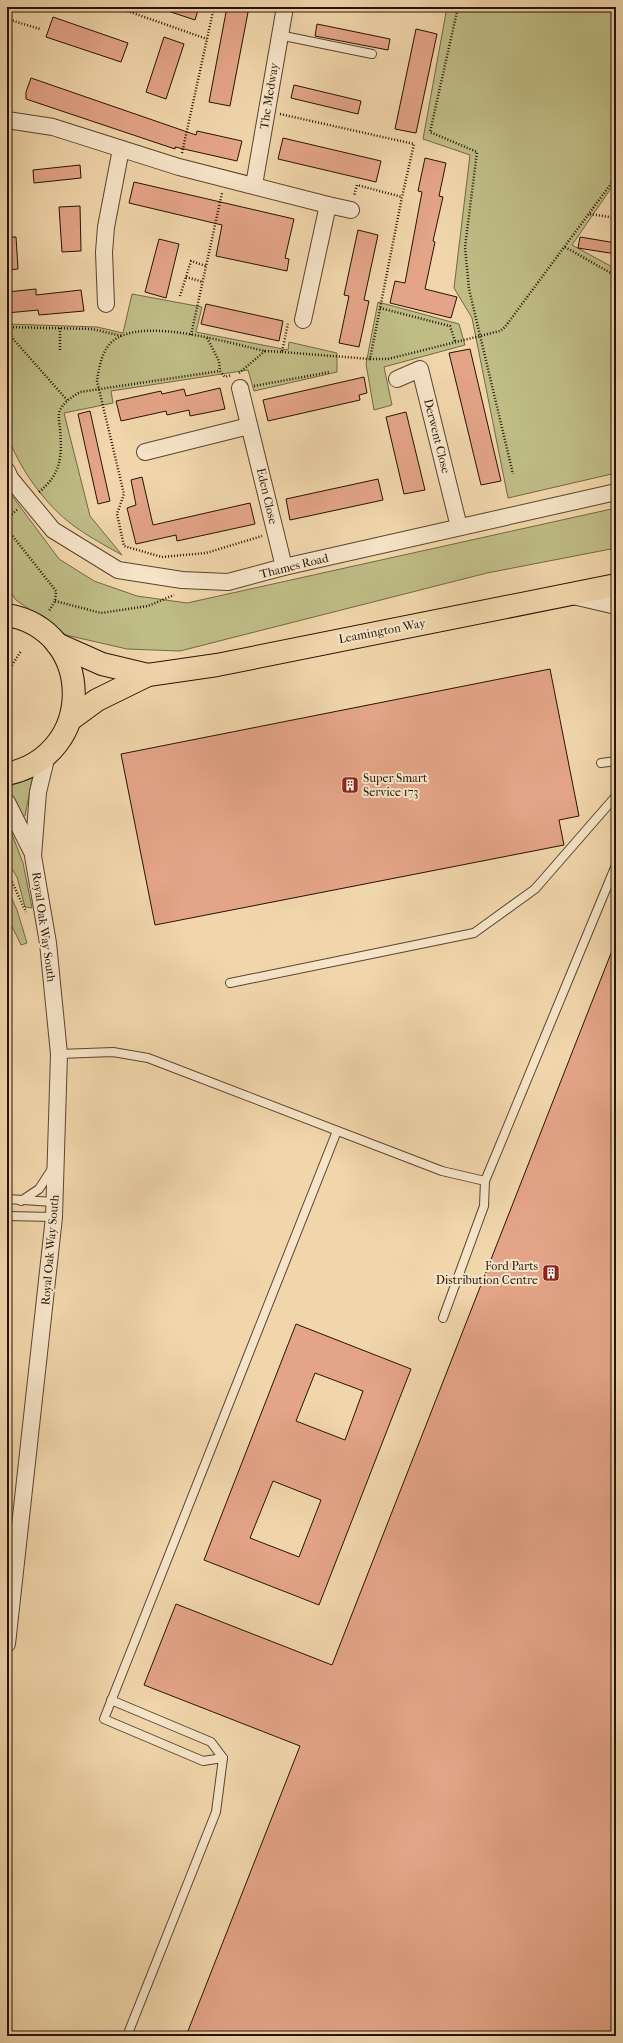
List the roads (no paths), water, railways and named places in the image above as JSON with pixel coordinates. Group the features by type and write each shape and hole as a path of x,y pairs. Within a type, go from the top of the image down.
{"highway":[{"name":"Leamington Way","path":"71,718 97,700 148,676 217,665 616,585"},
{"path":"7,615 37,626 57,644 69,664 75,691 71,718 59,743 42,760 22,771 7,774"},
{"name":"Leamington Way","path":"57,644 102,664 148,676"}],"street":[{"name":"The Medway","path":"254,185 285,7"},
{"path":"7,120 53,127 179,167 351,210"},
{"path":"106,304 104,252 106,228 121,149"},
{"path":"303,320 328,205"},
{"name":"Derwent Close","path":"397,379 420,369 459,527"},
{"name":"Eden Close","path":"240,388 284,567"},
{"path":"145,452 249,426"},
{"name":"Thames Road","path":"7,470 10,478 53,530 118,570 182,580 228,582 284,567 616,492"},
{"path":"566,594 616,606"},
{"name":"Royal Oak Way South","path":"7,1644 54,1209 59,1054 48,943 33,856 38,792 47,754"},
{"name":"Royal Oak Way South","path":"7,802 33,856"}],"lane":[{"path":"279,35 372,54"},
{"path":"600,763 616,761"},
{"path":"230,983 474,933 535,889 616,796"},
{"path":"443,1318 484,1206 485,1181 616,865"},
{"path":"59,1054 113,1052 148,1058 442,1171 485,1181"},
{"path":"222,1758 203,1761 104,1719 337,1131"},
{"path":"21,1201 39,1189 52,1171 56,1160"},
{"path":"7,1199 54,1209"},
{"path":"7,1216 54,1209"},
{"path":"111,1700 211,1742 222,1758 216,1812 127,2036"}],"place":[{"name":"Super Smart Service 173","path":"350,785"},
{"name":"Ford Parts Distribution Centre","path":"551,1273"}]}
